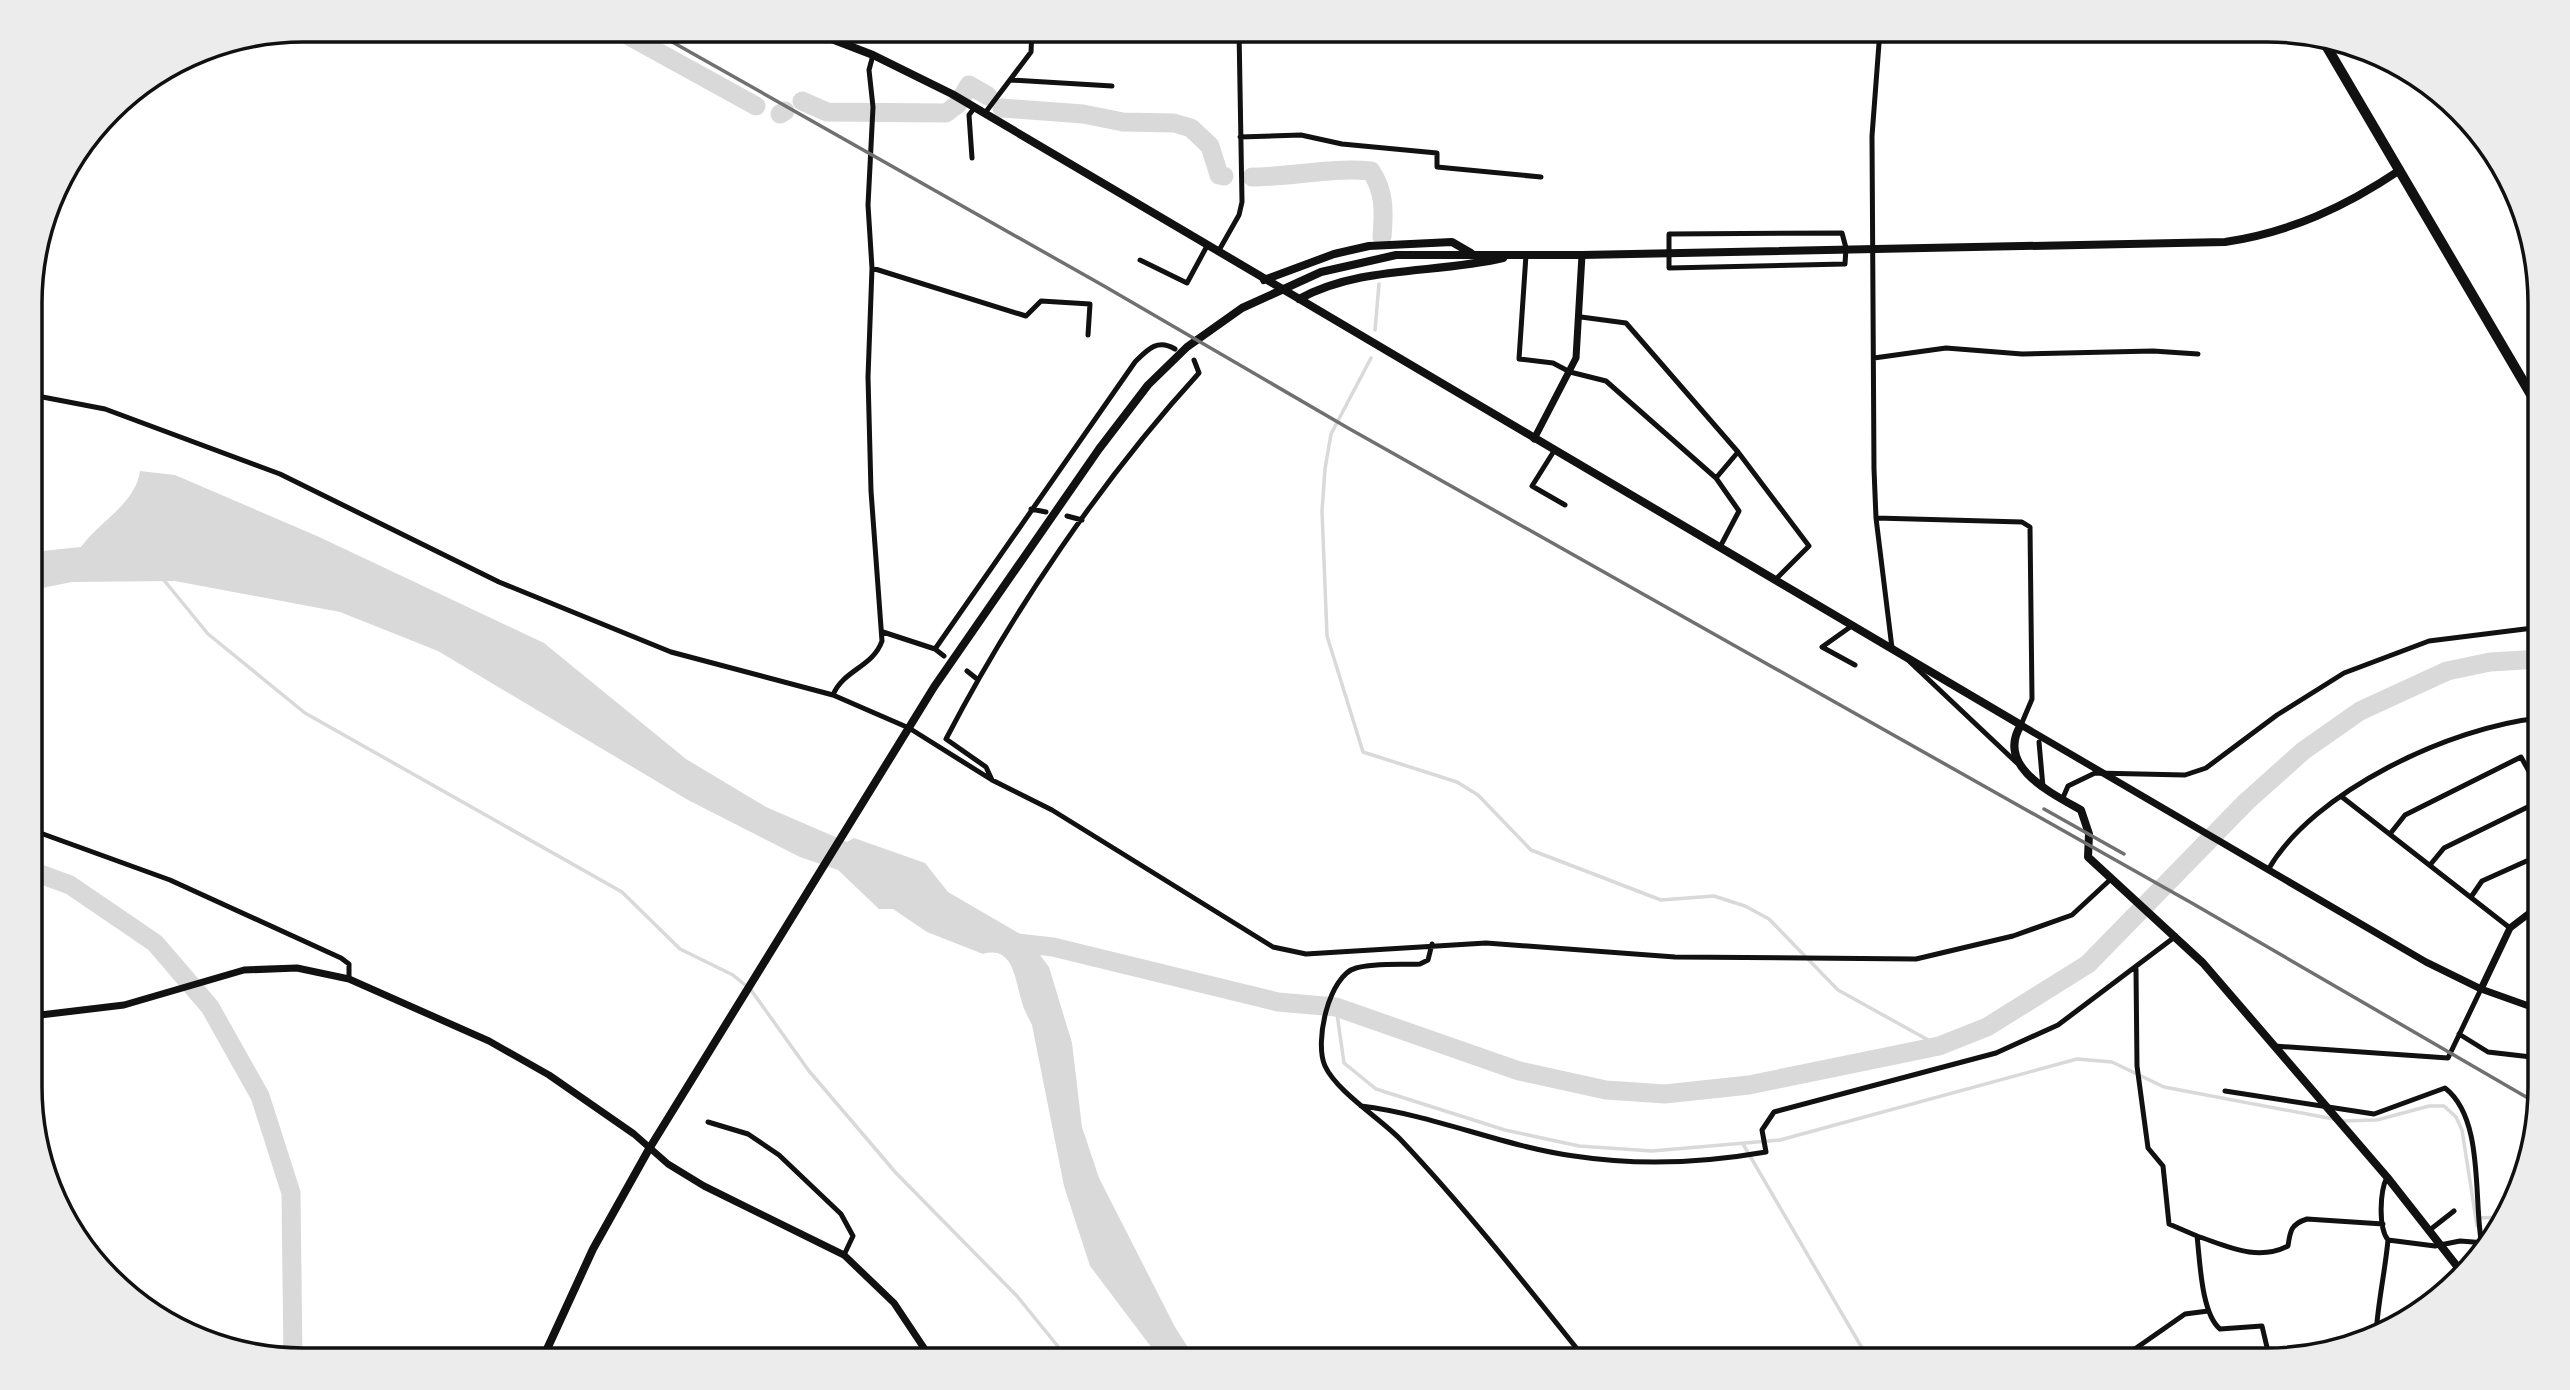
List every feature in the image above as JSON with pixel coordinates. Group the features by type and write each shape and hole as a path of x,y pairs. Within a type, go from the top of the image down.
{"highway":[{"path":"2328,50 2400,170 2463,284 2528,390"}],"main road":[{"path":"839,42 873,55 985,113 2021,725 2013,743 2013,754 2043,788 2081,810 2089,834 2088,857 2174,934 2343,1125 2431,1229 2457,1265"},
{"path":"547,1348 593,1249 649,1149 909,728 1099,449 1148,385 1187,347 1242,308 1297,281 1360,261 1396,255 1582,255 1875,247 2202,244 2252,238 2319,218 2356,200 2400,170"},
{"path":"1264,280 1334,254 1369,246 1452,242 1474,255"},
{"path":"1299,299 1319,289 1355,279 1412,270 1464,267 1521,255"}],"street":[{"path":"849,46 852,42"},
{"path":"985,113 1031,52 1031,42"},
{"path":"1218,252 1239,215 1242,202 1239,42"},
{"path":"1879,42 1872,103 1876,518 1892,648"},
{"path":"833,695 846,674 862,666 879,650 883,632 871,491 868,377 872,268 867,205 873,116 869,70 873,55"},
{"path":"1011,80 1112,86"},
{"path":"972,106 968,114 972,158"},
{"path":"1240,137 1301,135 1342,144 1437,153 1437,167 1541,177"},
{"path":"1842,233 1846,248 1845,264 1669,268 1667,262 1669,234 1842,233"},
{"path":"1140,260 1187,283 1207,246"},
{"path":"1521,255 1519,359 1553,363 1570,372 1606,381 1716,478 1740,511 1720,547"},
{"path":"1534,439 1576,358 1581,317 1582,255"},
{"path":"872,268 1026,316 1041,301 1090,304 1088,335"},
{"path":"1581,317 1626,323 1738,452 1809,546 1775,580"},
{"path":"935,649 1135,362 1152,346 1166,344 1174,349"},
{"path":"1874,358 1946,348 2022,354 2153,351 2198,354"},
{"path":"992,780 986,767 946,738 977,679 1082,520 1199,373 1194,360"},
{"path":"42,397 105,409 280,474 499,582 671,652 833,695 909,728 992,780 1052,810 1273,947 1306,954 1400,950 1432,944 1486,943 1675,957 1916,959 2013,936 2072,915 2114,880"},
{"path":"1554,451 1532,486 1565,505"},
{"path":"1716,478 1738,452"},
{"path":"1031,509 1046,512"},
{"path":"1067,516 1082,520"},
{"path":"1876,518 2022,522 2030,527 2032,699 2021,725 2426,962 2481,989 2528,1006"},
{"path":"1853,625 1822,647 1855,665"},
{"path":"2062,800 2068,786 2095,774 2185,775 2206,768 2277,715 2344,673 2429,641 2528,629"},
{"path":"883,632 935,649 944,656"},
{"path":"1902,655 2021,766"},
{"path":"967,671 977,679"},
{"path":"2268,870 2277,854 2342,797 2413,755 2463,734 2528,719"},
{"path":"2039,742 2043,788"},
{"path":"2390,834 2405,815 2521,757 2528,770"},
{"path":"2342,797 2510,928"},
{"path":"2430,865 2444,848 2528,807"},
{"path":"42,834 170,880 341,958 349,964 349,979"},
{"path":"2471,897 2482,881 2528,860"},
{"path":"2274,1046 2448,1058 2510,928 2528,914"},
{"path":"1361,1106 1401,1111 1573,1156 1646,1163 1721,1160 1766,1152 1762,1130 1774,1112 1996,1053 2058,1025 2136,968 2174,934"},
{"path":"1432,944 1428,960 1420,964 1357,967 1340,978 1322,1026 1321,1049 1325,1068 1361,1106 1399,1138 1481,1230 1576,1348"},
{"path":"42,1015 89,1011 159,995 216,978 269,968 297,968 349,979 489,1041 549,1075 704,1186 844,1255 894,1303 924,1348"},
{"path":"2136,968 2137,1066 2148,1147 2163,1166 2169,1224 2246,1253 2260,1254 2288,1246 2290,1230 2296,1223 2307,1219 2383,1224"},
{"path":"2459,1034 2488,1052 2528,1057"},
{"path":"2225,1091 2374,1114 2445,1088 2452,1094 2468,1125 2482,1235"},
{"path":"708,1122 748,1134 779,1155 821,1194 841,1214 853,1236 844,1255"},
{"path":"2376,1324 2388,1240 2383,1224 2384,1184 2387,1177"},
{"path":"2431,1229 2454,1211"},
{"path":"2197,1236 2208,1311 2220,1329 2262,1326 2267,1348"},
{"path":"2388,1240 2424,1246 2475,1244"},
{"path":"2136,1348 2185,1314 2208,1311"}],"shaded area":[{"path":"140,471 175,475 317,536 544,643 686,759 766,807 847,842 854,838 925,863 948,892 1027,938 1049,967 1072,1043 1082,1127 1099,1178 1188,1348 1152,1348 1090,1266 1064,1186 1032,1025 1023,1006 1011,966 1001,954 983,954 927,932 893,909 879,909 838,870 800,857 688,800 438,651 340,612 175,581 72,582 42,588 42,551 81,547 124,503 137,482"}],"waterway":[{"path":"640,42 756,106"},
{"path":"802,101 827,112 946,113 958,104 969,85 988,96"},
{"path":"1002,108 1083,114 1123,122 1174,123 1191,128 1210,146 1219,175 1224,176"},
{"path":"780,114 785,111"},
{"path":"1252,177 1341,170 1371,171 1379,187 1382,202 1382,237"},
{"path":"1375,330 1379,284"},
{"path":"1371,358 1331,434 1322,511 1327,636 1363,752 1457,782 1478,795 1531,850 1661,900 1714,896 1745,906 1769,919 1838,990 1939,1046"},
{"path":"163,579 208,634 305,713 622,892 680,949 733,975 751,990 809,1071 896,1173 1017,1296 1059,1348"},
{"path":"1008,942 1053,947 1278,1002 1336,1007 1519,1071 1606,1090 1665,1094 1749,1085 1939,1046 1987,1027 2088,964 2246,802 2303,751 2360,711 2447,671 2490,662 2528,660"},
{"path":"42,875 70,885 155,943 210,1007 260,1096 291,1193 293,1347"},
{"path":"1336,1007 1344,1063 1376,1089 1505,1130 1579,1146 1652,1151 1780,1140 2077,1059 2112,1062 2164,1087 2344,1121 2377,1120 2429,1106 2444,1106 2456,1117 2462,1130 2477,1226"},
{"path":"1743,1144 1862,1348"},
{"path":"2478,1218 2493,1217"}],"railway":[{"path":"672,42 1104,286 1348,428 2190,902 2527,1098"},
{"path":"2044,809 2124,854"}]}
